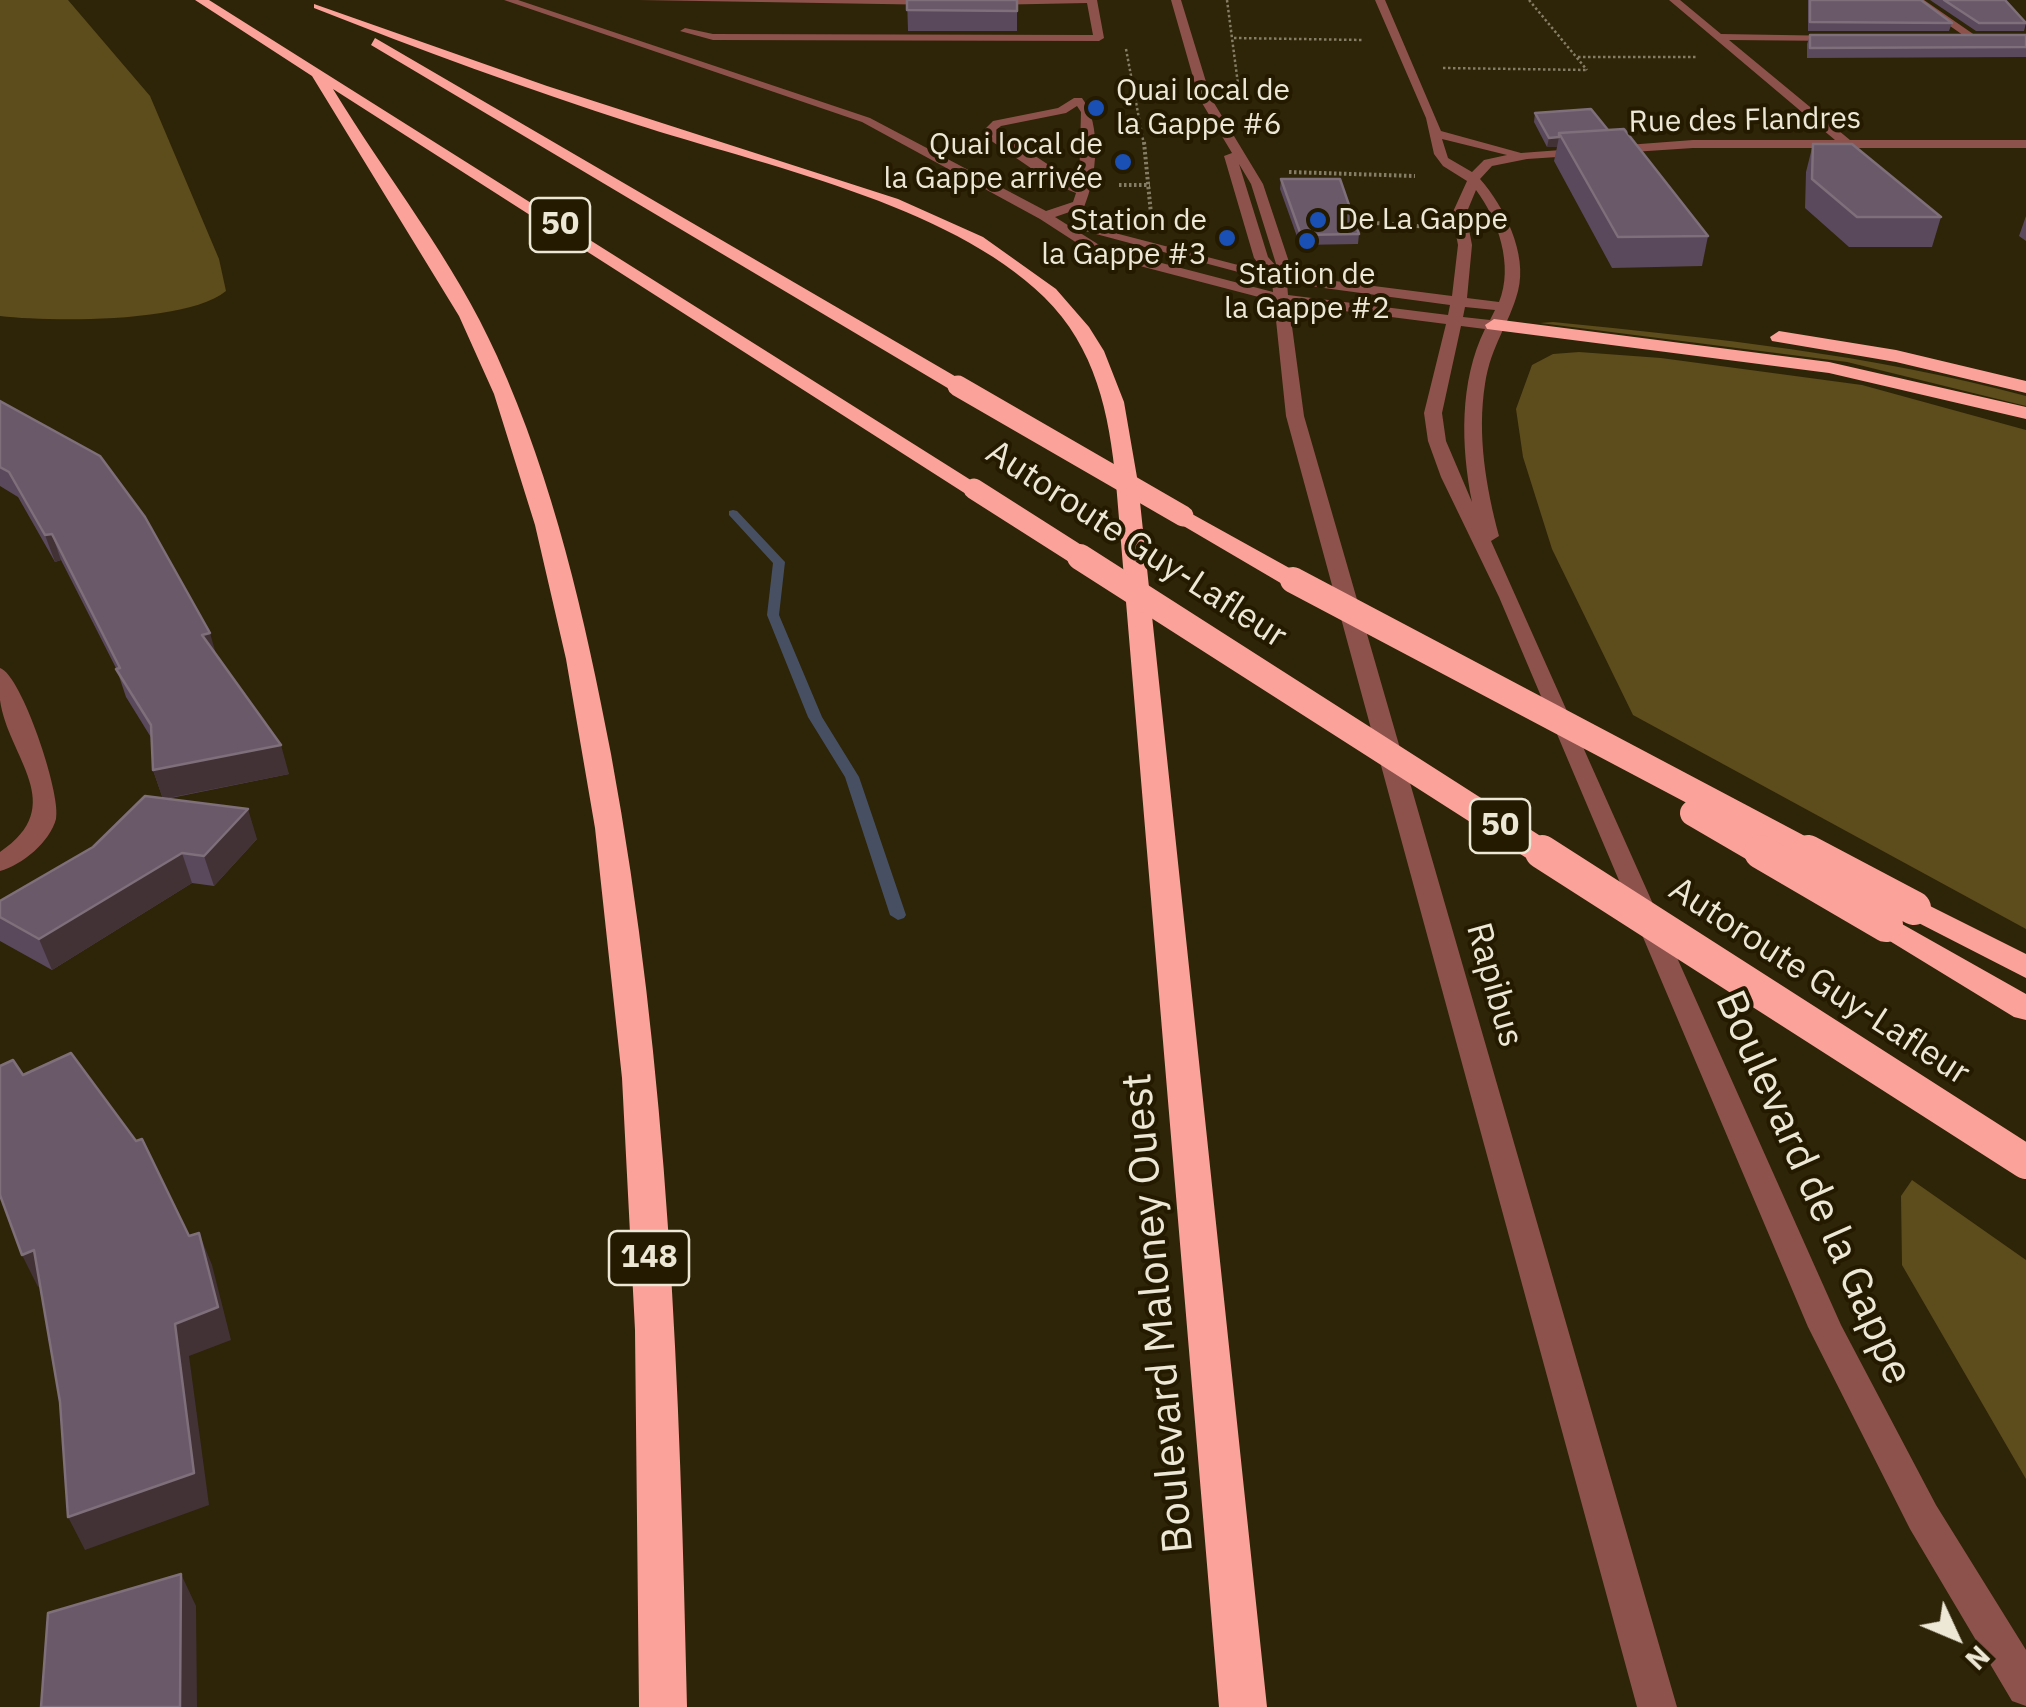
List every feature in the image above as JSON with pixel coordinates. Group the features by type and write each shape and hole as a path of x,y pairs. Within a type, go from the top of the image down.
{"highway":[{"name":"Autoroute Guy-Lafleur","path":"201,0 2026,1162"},
{"name":"Autoroute Guy-Lafleur","path":"313,3 424,73 2026,1009"},
{"name":"Boulevard Maloney Ouest","path":"313,3 524,84 896,204 990,250 1030,278 1064,308 1104,368 1118,418 1149,746 1170,910 1242,1707"},
{"name":"148","path":"318,76 358,144 408,212 443,270 501,388 554,556 574,636 607,812 627,952 641,1108 662,1550 663,1707"},
{"path":"1499,316 1651,322"},
{"path":"1499,316 1824,364 2026,413"},
{"path":"1756,334 1896,356 2026,387"},
{"path":"1293,580 2026,966"}],"street":[{"path":"509,0 866,120 1046,216 1129,243 1280,289 1452,321 1499,316"},
{"path":"644,0 963,2"},
{"name":"Rapibus","path":"1176,0 1205,98 1257,184 1284,268 1280,289 1292,398 1315,491 1657,1707"},
{"name":"Boulevard de la Gappe","path":"1380,0 1438,134 1435,141 1447,166 1474,179 1498,214 1506,240 1512,287 1486,342 1478,382 1475,454 1484,516 1510,597"},
{"path":"1674,0 1846,144"},
{"path":"1918,0 1974,38"},
{"path":"685,31 713,37 1099,38 1092,1 983,2"},
{"path":"1719,37 1844,38"},
{"path":"1956,38 1992,38"},
{"path":"1046,216 1076,207 1087,180 1087,112 1078,100 1066,110 1003,121 990,130 1058,181 1082,191"},
{"path":"1438,134 1470,146 1527,156"},
{"name":"Rue des Flandres","path":"1474,179 1488,164 1527,156 1724,143 2026,144"},
{"name":"Boulevard de la Gappe","path":"1474,179 1459,214 1466,265 1434,403 1436,440 1462,504 1510,597 1825,1326 1924,1517 2026,1687"},
{"path":"1280,289 1457,302 1499,316"},
{"path":"0,675 46,798 43,821 29,841 0,863"}],"path":[{"path":"1227,0 1239,99"},
{"path":"1410,68 1587,70 1529,0"},
{"path":"1234,38 1399,40"},
{"path":"1125,42 1150,183 1152,225"},
{"path":"1578,58 1744,58"},
{"path":"1282,168 1292,174 1418,176"},
{"path":"1114,183 1150,183"},
{"path":"1333,220 1431,227"}],"shaded area":[{"path":"0,0 68,0 150,96 219,259 226,291 207,302 151,315 84,319 0,316"},
{"path":"1540,323 1850,358 2026,396 2026,406 1847,362"},
{"path":"1553,354 1661,358 1862,385 2026,430 2026,929 1633,715 1552,549 1523,457 1516,409 1532,365"},
{"path":"1912,1180 2026,1260 2026,1479 1902,1265 1901,1196"}],"building":[{"path":"907,0 1017,0 1017,11 907,10"},
{"path":"1810,0 1921,0 1952,23 1810,22"},
{"path":"1944,0 2005,0 2026,23 1979,23"},
{"path":"1810,35 2026,35 2026,47 1810,48"},
{"path":"1591,109 1608,130 1559,133 1559,137 1549,138 1535,113"},
{"path":"1624,129 1708,236 1618,237 1559,133"},
{"path":"1813,144 1852,144 1941,217 1857,217 1812,179"},
{"path":"1281,179 1340,179 1359,234 1301,235"},
{"path":"0,401 100,456 145,517 210,633 202,635 281,745 153,770 151,725 116,669 120,668 52,534 45,535 9,472 0,467"},
{"path":"145,796 248,809 204,856 182,853 39,939 0,917 0,901 93,847"},
{"path":"71,1053 136,1141 142,1139 189,1236 199,1233 218,1307 175,1324 194,1473 68,1517 60,1402 34,1250 22,1255 0,1195 0,1066 13,1060 23,1075"},
{"path":"181,1574 180,1707 41,1707 48,1613"}],"waterway":[{"path":"733,513 779,562 773,615 815,717 852,777 898,915"}],"place":[{"name":"Quai local de la Gappe #6","path":"1096,108"},
{"name":"Quai local de la Gappe arrivée","path":"1123,162"},
{"name":"De La Gappe","path":"1318,220"},
{"name":"Station de la Gappe #3","path":"1227,238"},
{"name":"Station de la Gappe #2","path":"1307,241"}]}
